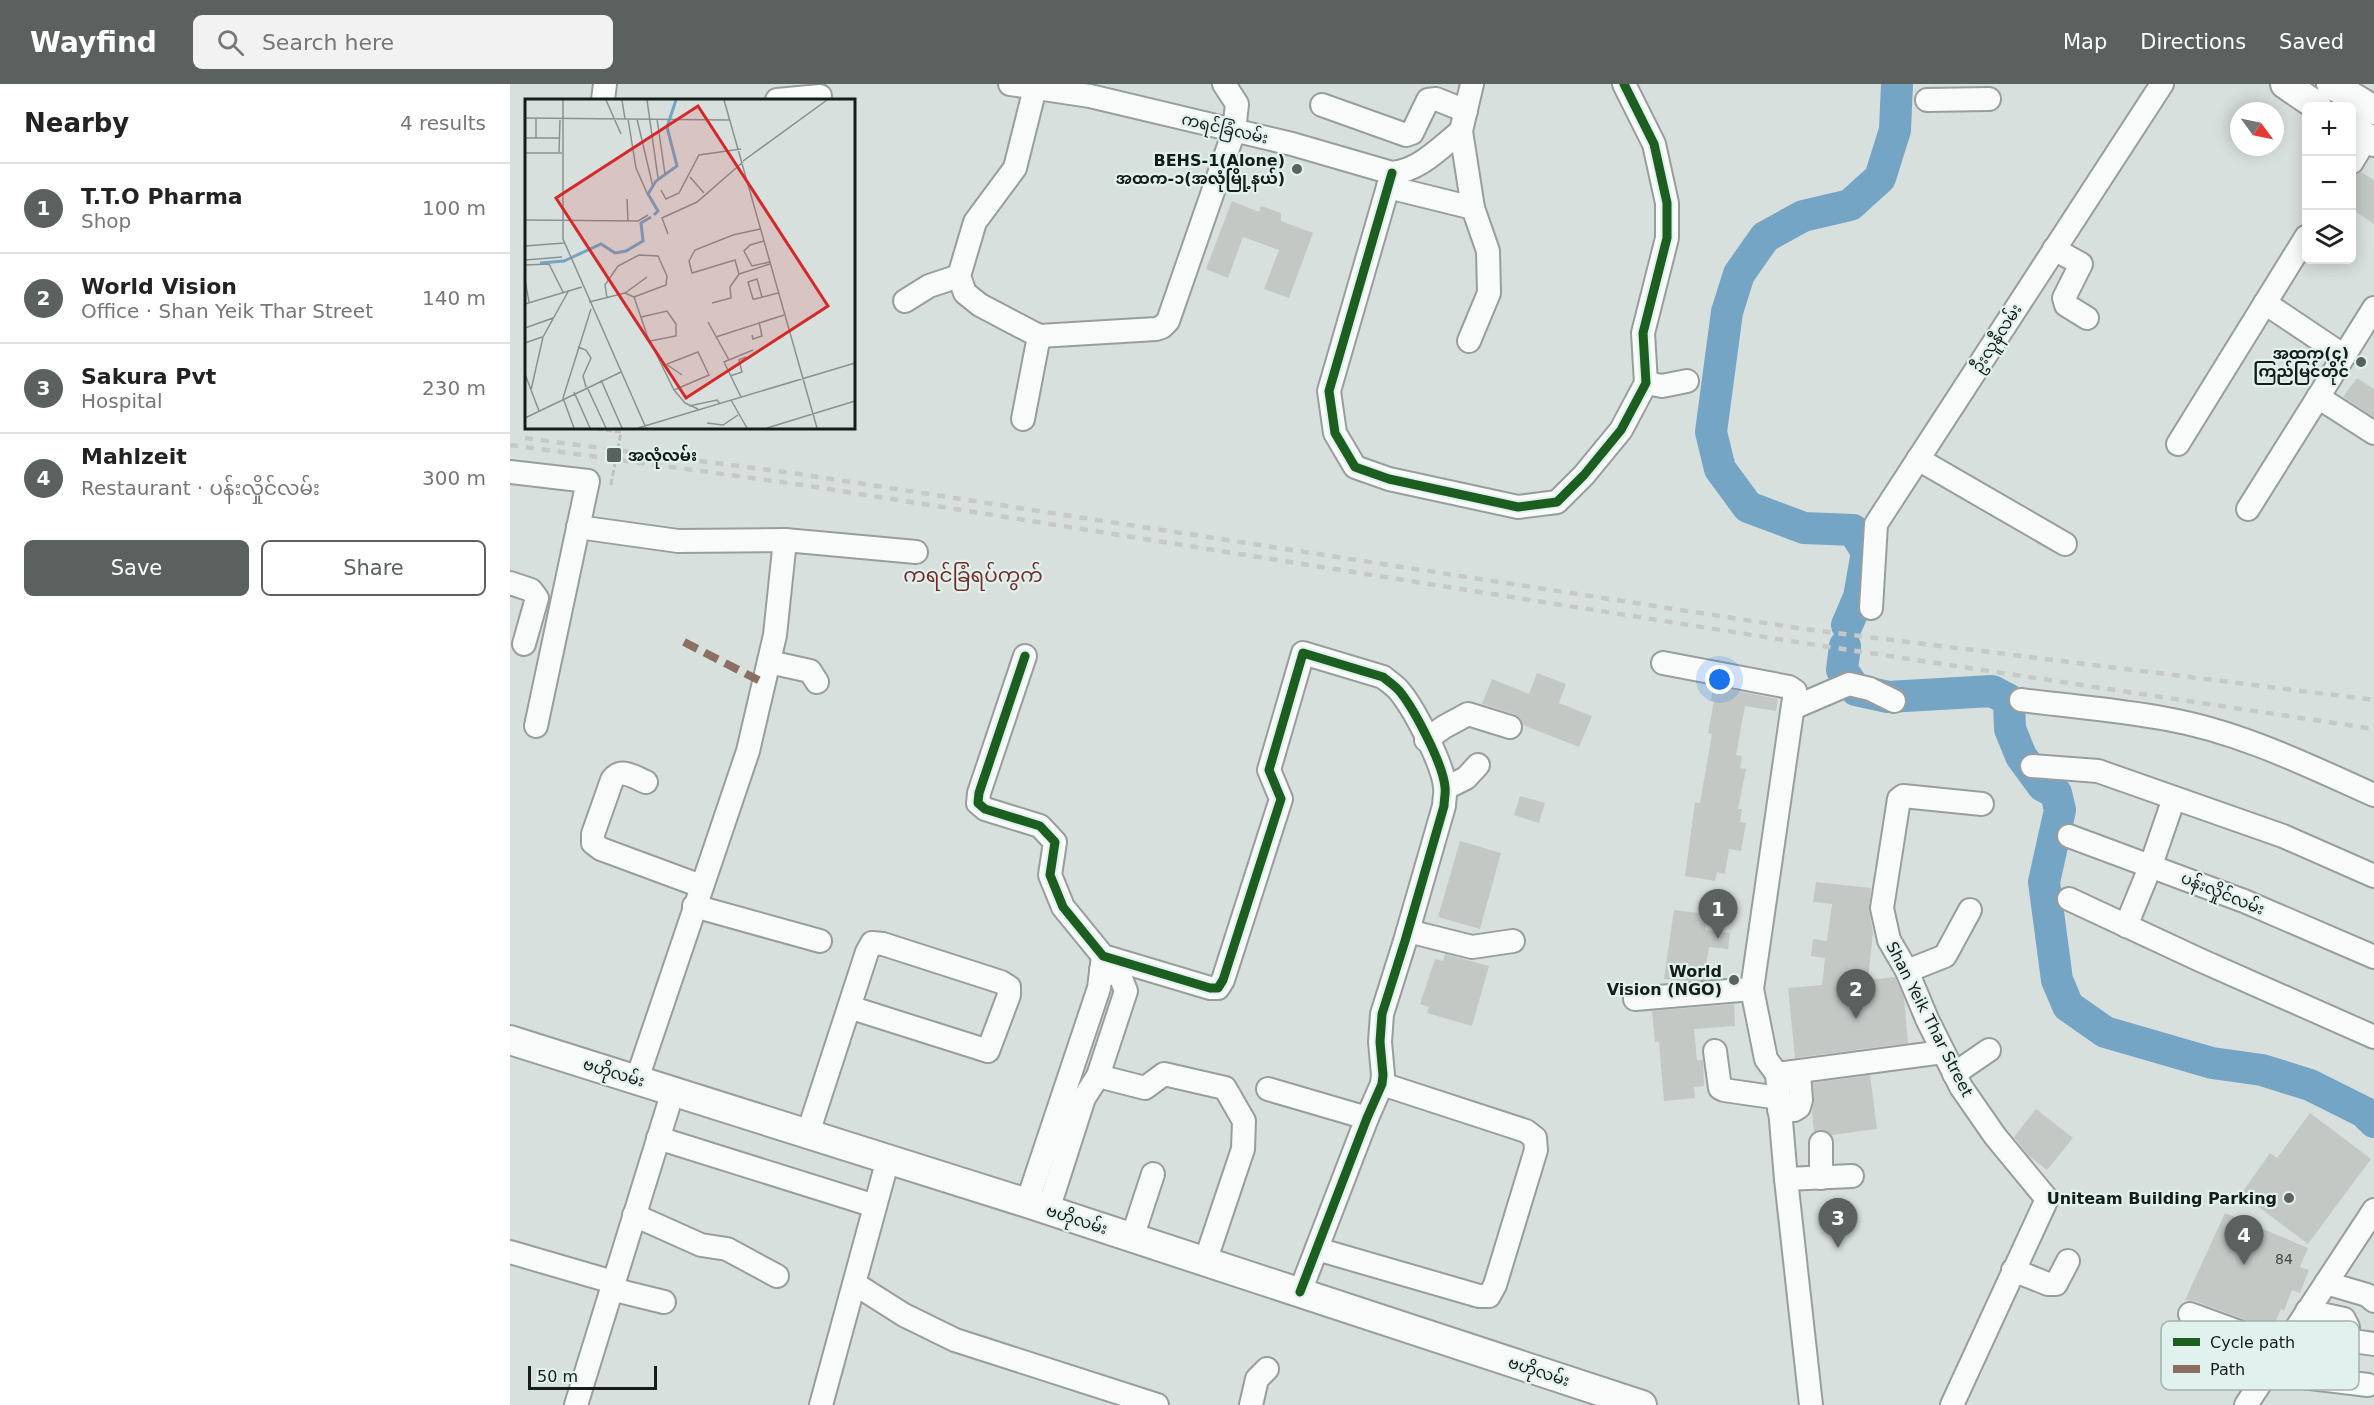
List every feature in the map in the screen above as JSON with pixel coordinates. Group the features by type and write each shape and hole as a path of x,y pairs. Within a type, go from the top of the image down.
{"main road":[{"path":"2284,84 2320,94 2367,129"},
{"name":"ဗဟိုလမ်း","path":"510,1040 637,1078 1038,1207 1642,1405"}],"street":[{"path":"603,99 606,84"},
{"name":"ကရင်ခြံလမ်း","path":"1010,84 1090,96 1303,146 1390,180 1473,208"},
{"path":"1035,88 1015,168 975,222 959,276 965,293 980,305 1040,336 1156,329 1168,321 1234,131 1237,104 1224,84"},
{"path":"1469,341 1489,293 1488,251 1473,208 1464,121 1472,84"},
{"path":"1464,121 1419,164 1390,180 1329,391 1335,433 1355,466 1389,479 1518,507 1557,502 1584,475 1621,430 1646,382 1643,333 1667,238 1667,203 1654,144 1624,84"},
{"name":"ဦးလူနီလမ်း","path":"1871,608 1876,524 2162,84"},
{"path":"783,99 820,93"},
{"path":"1927,100 1988,98"},
{"path":"1322,105 1406,135 1412,133 1428,100 1436,99 1464,121"},
{"path":"2355,156 2367,129"},
{"path":"2178,444 2302,245"},
{"path":"2054,249 2081,264 2064,298 2066,305 2087,318"},
{"path":"905,301 929,286 959,276"},
{"path":"2265,303 2344,356"},
{"path":"2248,510 2344,356 2372,316"},
{"path":"1023,419 1040,336"},
{"path":"1646,382 1662,386 1687,381"},
{"path":"2318,397 2374,433"},
{"path":"1918,459 2065,544"},
{"path":"510,472 588,481 536,726"},
{"path":"578,527 678,541 785,540 916,552"},
{"path":"637,1078 748,751 775,634 785,540"},
{"path":"510,583 531,590 537,598 524,644"},
{"path":"1102,963 1218,988 1223,980 1281,799 1269,770 1303,653 1383,677 1401,693 1442,772 1446,788 1444,806 1382,1014 1380,1042 1382,1084 1300,1292"},
{"path":"1025,656 979,794 978,804 985,809 1040,826 1055,842 1050,875 1063,907 1102,963 1120,976 1125,991 1098,1076 1084,1098 1038,1207"},
{"path":"769,662 810,671 817,682"},
{"path":"1663,663 1789,687 1795,691 1752,989 1766,1059 1788,1073 1801,1100 1799,1107 1794,1110 1720,1088 1715,1051"},
{"path":"1793,708 1849,684 1870,689 1894,701"},
{"path":"2021,700 2168,719 2228,734 2285,754 2374,795"},
{"path":"1426,740 1468,714 1510,727"},
{"path":"1446,788 1466,778 1478,765"},
{"path":"2032,766 2098,771 2283,836 2374,876"},
{"path":"646,782 622,772 616,774 593,834 593,843 698,896 820,941"},
{"name":"Shan Yeik Thar Street","path":"1953,1405 2047,1199 1995,1137 1954,1074 1907,971 1889,940 1882,908 1897,805 1903,796 1982,804"},
{"path":"2126,926 2151,866 2174,798"},
{"name":"ပန်းလှိုင်လမ်း","path":"2069,836 2244,901 2374,957"},
{"path":"2069,899 2374,1037"},
{"path":"1907,971 1945,956 1970,910"},
{"path":"1408,931 1472,947 1513,941"},
{"path":"808,1133 849,1007 867,952 872,943 1001,982 1009,987 1009,995 988,1051 849,1007"},
{"path":"1038,1207 1099,988 1102,963"},
{"path":"1635,999 1752,989"},
{"path":"1954,1074 1989,1050"},
{"path":"1788,1073 1943,1052"},
{"path":"1098,1076 1146,1088 1164,1074 1225,1088 1244,1121 1243,1149 1205,1262"},
{"path":"1317,1249 1479,1296 1490,1296 1495,1285 1536,1150 1535,1138 1526,1131 1382,1084"},
{"path":"1268,1089 1367,1118"},
{"path":"576,1405 673,1091"},
{"path":"1779,1104 1785,1179 1811,1405"},
{"path":"658,1137 875,1206"},
{"path":"1821,1143 1821,1178"},
{"path":"821,1405 888,1159"},
{"path":"1132,1238 1153,1174"},
{"path":"1785,1179 1852,1176"},
{"path":"2301,1321 2374,1210"},
{"path":"634,1215 701,1245 727,1250 777,1276"},
{"path":"510,1252 664,1302"},
{"path":"2013,1270 2048,1284 2056,1284 2068,1261"},
{"path":"2326,1283 2367,1295 2374,1301"},
{"path":"855,1284 904,1315 955,1340 1157,1405"},
{"path":"2307,1311 2345,1321"},
{"path":"2190,1314 2209,1321"},
{"path":"2359,1342 2374,1344"},
{"path":"1251,1405 1257,1378 1267,1369"},
{"path":"2359,1384 2368,1385"},
{"path":"2246,1405 2256,1390"}],"path":[{"path":"596,429 621,432 611,484"}],"building":[{"path":"2361,172 2374,180 2374,224 2356,212 2356,175"},
{"path":"1232,201 1259,212 1261,206 1281,213 1281,221 1313,233 1289,298 1264,289 1279,250 1243,237 1228,278 1206,269"},
{"path":"2357,378 2374,389 2374,417 2343,397"},
{"path":"1537,673 1566,684 1559,703 1592,716 1579,747 1523,725 1520,718 1514,714 1482,704 1492,679 1529,694"},
{"path":"1713,686 1778,699 1776,711 1745,706 1736,755 1742,756 1740,768 1746,769 1738,809 1742,809 1740,822 1746,823 1741,851 1729,849 1725,874 1717,872 1715,881 1685,876 1695,802 1700,803 1712,734 1708,733 1714,701 1711,701"},
{"path":"1520,796 1545,803 1539,823 1514,815"},
{"path":"1460,841 1501,853 1480,929 1438,917"},
{"path":"1816,882 1871,888 1869,910 1873,932 1868,980 1895,977 1904,998 1908,1043 1795,1058 1788,988 1822,985 1825,958 1811,956 1813,939 1827,941 1832,904 1813,902"},
{"path":"1674,910 1707,914 1705,930 1730,933 1728,949 1709,947 1704,980 1664,979"},
{"path":"1445,954 1489,966 1472,1026 1427,1013 1429,1007 1420,1004 1435,959 1443,961"},
{"path":"1734,1004 1735,1026 1694,1029 1697,1060 1703,1060 1704,1086 1694,1087 1695,1098 1664,1101 1659,1042 1655,1042 1652,1011"},
{"path":"1870,1075 1877,1129 1831,1135 1822,1130 1814,1132 1813,1083"},
{"path":"2036,1109 2073,1138 2047,1170 2028,1155 2014,1137"},
{"path":"2310,1113 2371,1159 2308,1244 2241,1194 2270,1153 2277,1158"},
{"path":"2225,1213 2308,1248 2300,1267 2309,1270 2300,1293 2292,1290 2284,1311 2281,1309 2276,1321 2248,1321 2195,1301 2185,1300"}],"waterway":[{"path":"1847,625 1859,597 1867,552 1853,530 1804,528 1748,507 1720,469 1711,432 1727,312 1739,274 1765,237 1803,216 1850,205 1880,178 1895,130 1897,84"},
{"path":"1845,646 1842,670 1856,690 1888,697 1992,691 2009,700 2010,729 2021,756 2043,786 2056,793 2060,810 2044,882 2057,980 2068,1006 2105,1032 2212,1063 2262,1070 2310,1085 2364,1112 2374,1122"}],"railway":[{"path":"525,438 799,474 1804,629 2374,700"},
{"path":"510,445 803,485 1803,643 2374,729"}],"marked path":[{"path":"684,642 764,683"}],"cycle path":[{"path":"1392,173 1329,391 1335,433 1355,467 1389,479 1518,507 1557,502 1584,475 1621,430 1646,383 1643,333 1667,238 1667,203 1654,144 1624,84"},
{"path":"1025,656 979,793 978,803 985,809 1040,826 1055,842 1050,875 1063,907 1103,956 1210,988 1218,988 1223,980 1281,799 1269,770 1303,653 1383,677 1397,688 1407,701 1434,752 1445,787 1444,806 1382,1014 1380,1042 1382,1084 1300,1292"}],"place":[{"name":"BEHS-1(Alone) အထက-၁(အလုံမြို့နယ်)","path":"1297,169"},
{"name":"အထက(၄) ကြည်မြင်တိုင်","path":"2361,362"},
{"name":"အလုံလမ်း","path":"614,455"},
{"name":"T.T.O Pharma","path":"1718,939"},
{"name":"World Vision (NGO)","path":"1734,980"},
{"name":"World Vision","path":"1856,1019"},
{"name":"Uniteam Building Parking","path":"2289,1198"},
{"name":"Sakura Pvt","path":"1838,1248"},
{"name":"Mahlzeit","path":"2244,1265"}],"district":[{"name":"ကရင်ခြံရပ်ကွက်","path":"973,575"}]}
